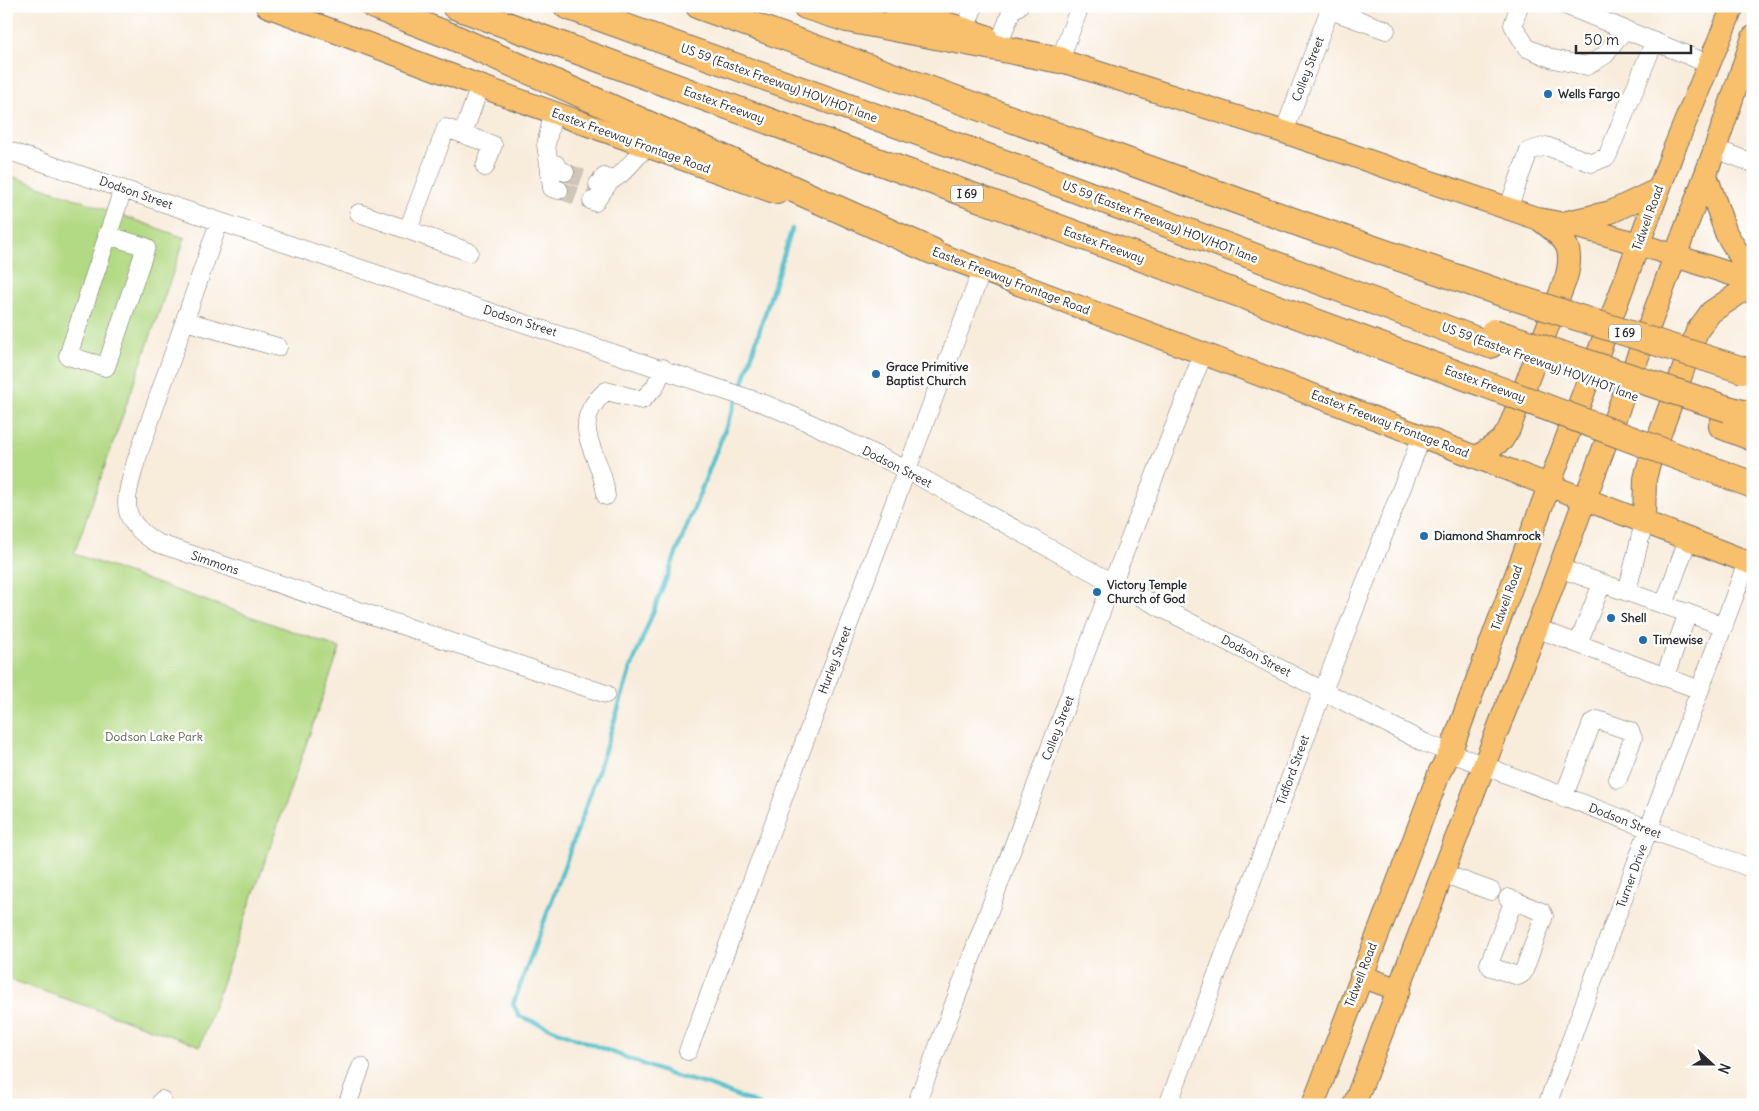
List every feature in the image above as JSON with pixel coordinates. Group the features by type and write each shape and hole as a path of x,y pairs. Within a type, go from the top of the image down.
{"highway":[{"path":"374,6 454,37 932,251"},
{"name":"Eastex Freeway","path":"455,6 1479,382 1753,485"},
{"name":"US 59 (Eastex Freeway) HOV/HOT lane","path":"566,6 1008,165 1190,233 1725,418"},
{"name":"I 69","path":"699,6 1298,222 1507,295 1748,372"},
{"path":"806,6 847,19 1060,60"},
{"path":"1725,418 1753,417"},
{"path":"1725,418 1753,437"}],"main road":[{"name":"Eastex Freeway Frontage Road","path":"267,6 553,113 792,198 1422,436 1750,563"},
{"path":"894,6 1284,132 1539,219 1562,223 1638,245 1753,281"},
{"name":"Tidwell Road","path":"1313,1105 1440,771 1450,753 1659,189 1733,6"},
{"path":"1354,1105 1559,568 1706,175 1753,37"},
{"path":"1706,175 1726,233 1753,281"},
{"path":"1562,223 1611,212 1659,189"},
{"path":"1477,458 1502,440 1509,429 1566,278 1570,253 1565,242 1539,219"},
{"path":"1644,522 1647,473 1697,331 1711,312 1753,281"},
{"path":"1361,976 1399,990"}],"street":[{"path":"965,29 974,6"},
{"path":"1060,60 1080,6"},
{"path":"1519,6 1512,25 1528,48 1553,59 1587,66 1605,55 1624,30"},
{"path":"1566,6 1709,64"},
{"path":"1000,41 1011,7"},
{"path":"1330,8 1386,30"},
{"name":"Colley Street","path":"1284,132 1330,8"},
{"path":"1508,209 1530,151 1546,146 1592,163 1607,157 1654,42"},
{"path":"463,134 480,86"},
{"path":"553,113 546,145 561,166 552,188 560,190"},
{"path":"408,230 446,128 493,145 485,167"},
{"path":"592,201 594,202 602,180 615,180 646,147"},
{"path":"1715,149 1752,162"},
{"name":"Dodson Street","path":"6,150 752,399 812,424 906,470 1113,582 1426,743 1563,798 1753,870"},
{"path":"107,235 146,247 106,367 68,356 107,235 123,189"},
{"path":"359,213 469,252"},
{"name":"Simmons","path":"219,222 136,461 126,497 129,515 137,532 157,544 606,694"},
{"name":"Hurley Street","path":"688,1051 982,270"},
{"path":"185,321 278,347"},
{"name":"Colley Street","path":"916,1105 1113,582 1204,354"},
{"path":"606,496 605,478 586,436 587,418 595,400 606,391 642,400 655,387 663,368"},
{"name":"Tidford Street","path":"1168,1105 1422,436"},
{"path":"1627,592 1644,522"},
{"path":"1664,605 1688,539"},
{"name":"Turner Drive","path":"1547,1105 1700,690 1750,563"},
{"path":"1559,568 1724,626"},
{"path":"1578,644 1602,583"},
{"path":"1665,676 1688,614"},
{"path":"1536,628 1700,690"},
{"path":"1563,798 1592,723 1598,720 1630,731 1633,738 1618,779"},
{"path":"1442,873 1491,891"},
{"path":"348,1105 361,1067"}],"green space":[{"name":"Dodson Lake Park","path":"6,174 185,238 74,554 340,648 200,1046 6,978"}],"waterway":[{"path":"740,392 792,229"},
{"path":"737,399 629,673 589,798 513,1004 519,1016 671,1075 706,1084 760,1105"}],"tunnel":[{"path":"565,172 598,184"},
{"path":"559,190 592,201"}],"place":[{"name":"Wells Fargo","path":"1548,94"},
{"name":"Grace Primitive Baptist Church","path":"876,374"},
{"name":"Diamond Shamrock","path":"1424,536"},
{"name":"Victory Temple Church of God","path":"1097,592"},
{"name":"Shell","path":"1611,618"},
{"name":"Timewise","path":"1643,640"}]}
